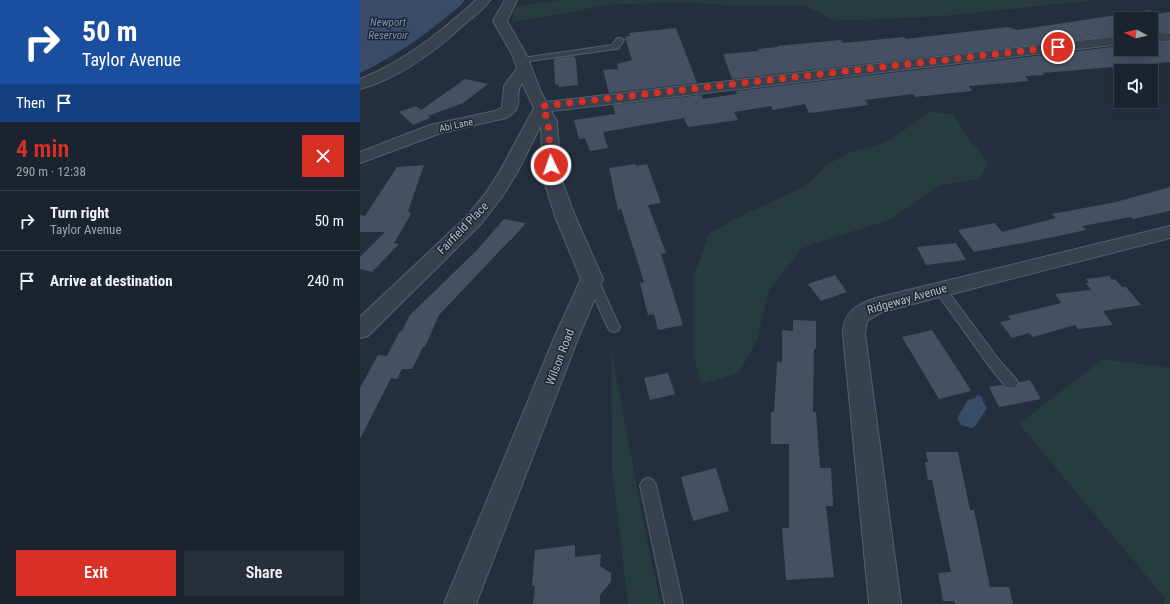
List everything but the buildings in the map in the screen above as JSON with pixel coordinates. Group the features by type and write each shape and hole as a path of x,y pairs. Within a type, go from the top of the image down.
{"street":[{"path":"360,84 380,77 419,56 438,42 484,0"},
{"path":"518,0 511,0 500,21 524,64 533,92 542,106 548,121 552,178 565,216 592,279"},
{"path":"1158,38 1170,37"},
{"path":"542,106 1114,41"},
{"name":"Abi Lane","path":"360,158 436,129 500,115 508,110 511,105 512,86 524,64"},
{"name":"Fairfield Place","path":"360,330 478,214 493,197 509,171 542,106"},
{"name":"Ridgeway Avenue","path":"885,604 853,328 855,321 865,310 940,289 1170,232"},
{"name":"Wilson Road","path":"460,604 567,336 592,279"}],"lane":[{"path":"524,64 615,47 620,40"},
{"path":"592,279 614,328"},
{"path":"940,289 994,363 1011,383"},
{"path":"648,485 674,604"}],"green space":[{"path":"561,0 1096,0 943,16 835,21 806,6 726,5 686,2 603,5 579,11 512,22 514,10 519,6"},
{"path":"930,112 953,114 969,139 989,163 979,179 941,185 891,219 802,248 769,290 757,340 739,373 701,384 693,353 694,276 709,233 747,213 806,186 826,165 851,152 887,142"},
{"path":"611,348 646,536 661,604 628,604 612,469"},
{"path":"1103,359 1170,368 1170,604 1164,604 1165,598 1019,424"}],"water":[{"name":"Newport Reservoir","path":"360,0 465,0 461,5 425,34 387,59 360,73"},
{"path":"977,395 983,397 982,400 987,408 976,425 972,428 961,425 957,418 968,400 975,398"}],"route":[{"path":"551,165 548,121 542,106 1058,47"}]}
